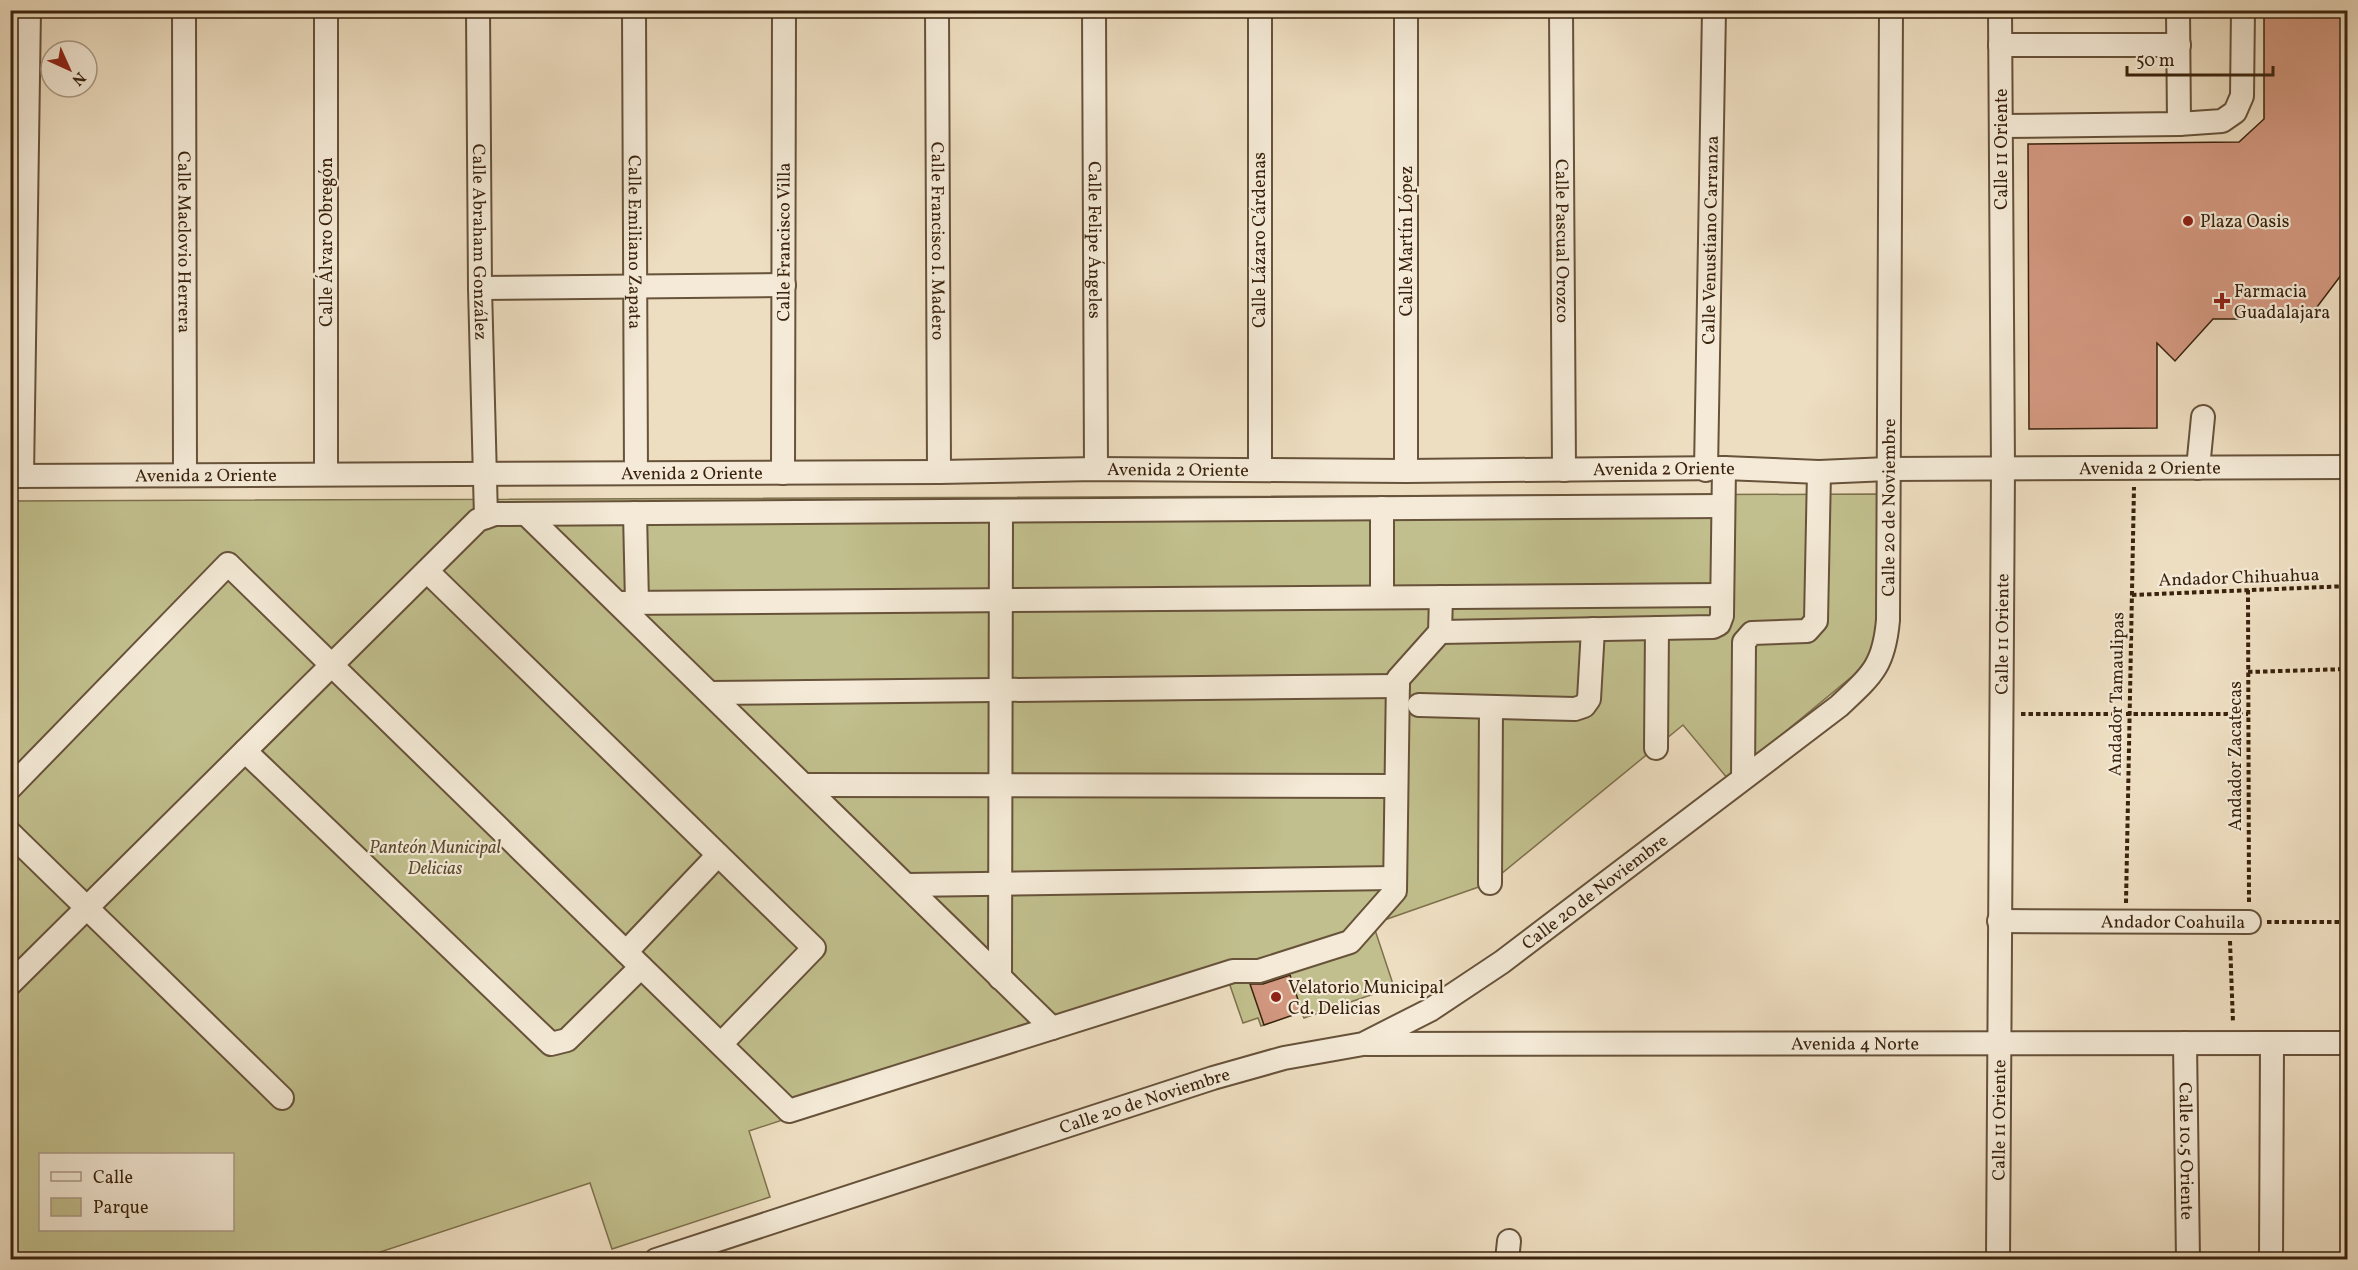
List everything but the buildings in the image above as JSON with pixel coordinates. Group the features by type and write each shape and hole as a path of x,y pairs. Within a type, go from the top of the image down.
{"street":[{"path":"16,476 29,10"},
{"name":"Calle Maclovio Herrera","path":"184,10 185,475"},
{"name":"Calle Álvaro Obregón","path":"326,10 326,474"},
{"name":"Calle Abraham González","path":"478,10 480,288 486,517"},
{"name":"Calle Emiliano Zapata","path":"634,10 636,473"},
{"name":"Calle Francisco Villa","path":"783,473 784,10"},
{"name":"Calle Francisco I. Madero","path":"938,10 939,472"},
{"name":"Calle Felipe Ángeles","path":"1094,10 1096,469"},
{"name":"Calle Lázaro Cárdenas","path":"1260,10 1260,470"},
{"name":"Calle Martín López","path":"1406,10 1406,471"},
{"name":"Calle Pascual Orozco","path":"1561,10 1563,470"},
{"name":"Calle Venustiano Carranza","path":"1657,628 1713,627 1719,624 1722,616 1724,506 1715,469 1714,10"},
{"name":"Calle 20 de Noviembre","path":"656,1260 1213,1078 1284,1058 1363,1044 1430,1010 1484,974 1839,706 1877,667 1883,654 1888,620 1891,10"},
{"name":"Calle 11 Oriente","path":"1998,1260 2003,468 2000,10"},
{"path":"2178,10 2179,124"},
{"path":"2001,126 2179,124 2222,121 2230,116 2240,104 2242,96 2243,10"},
{"path":"2000,45 2179,45"},
{"path":"480,288 784,285"},
{"path":"2198,468 2203,417"},
{"name":"Avenida 2 Oriente","path":"16,476 939,472 1096,469 1406,471 1715,469 1819,472 1888,469 2348,467"},
{"path":"1743,778 1744,642 1752,633 1807,630 1816,621 1819,472"},
{"path":"10,984 478,520 495,514 1724,506"},
{"path":"1382,508 1382,597"},
{"path":"1000,978 1001,511"},
{"path":"628,603 635,513"},
{"path":"526,514 628,603 710,693 1052,1028"},
{"path":"10,788 228,564 789,1111 1233,971 1259,971 1350,942 1395,891 1398,679 1440,632 1441,597"},
{"path":"427,571 814,948 721,1044"},
{"path":"628,603 1722,595"},
{"path":"1440,632 1657,628 1656,748"},
{"path":"1419,705 1575,709 1584,706 1589,699 1593,629"},
{"path":"710,693 1398,686"},
{"path":"1490,883 1491,707"},
{"path":"245,751 551,1044 567,1040 718,855"},
{"path":"804,785 1396,786"},
{"path":"10,833 282,1098"},
{"path":"906,885 1395,878"},
{"name":"Andador Coahuila","path":"1999,921 2240,922"},
{"name":"Calle 10.5 Oriente","path":"2185,1043 2188,1260"},
{"path":"2271,1260 2272,1043"},
{"name":"Avenida 4 Norte","path":"1363,1044 2348,1043"}],"path":[{"name":"Andador Tamaulipas","path":"2126,921 2134,468"},
{"name":"Andador Chihuahua","path":"2132,595 2348,586"},
{"name":"Andador Zacatecas","path":"2233,1043 2248,714 2248,591"},
{"path":"2248,672 2348,669"},
{"path":"2001,714 2248,714"},
{"name":"Andador Coahuila","path":"2240,922 2348,922"}],"green space":[{"name":"Panteón Municipal Delicias","path":"1879,494 1878,655 1728,779 1683,725 1490,883 1373,924 1394,987 1304,1018 1301,1012 1261,1026 1258,1018 1243,1023 1226,974 749,1131 770,1197 612,1249 590,1183 359,1259 11,1259 10,501"}],"place":[{"name":"Plaza Oasis","path":"2188,221"},
{"name":"Farmacia Guadalajara","path":"2222,301"},
{"name":"Velatorio Municipal Cd. Delicias","path":"1276,997"}]}
